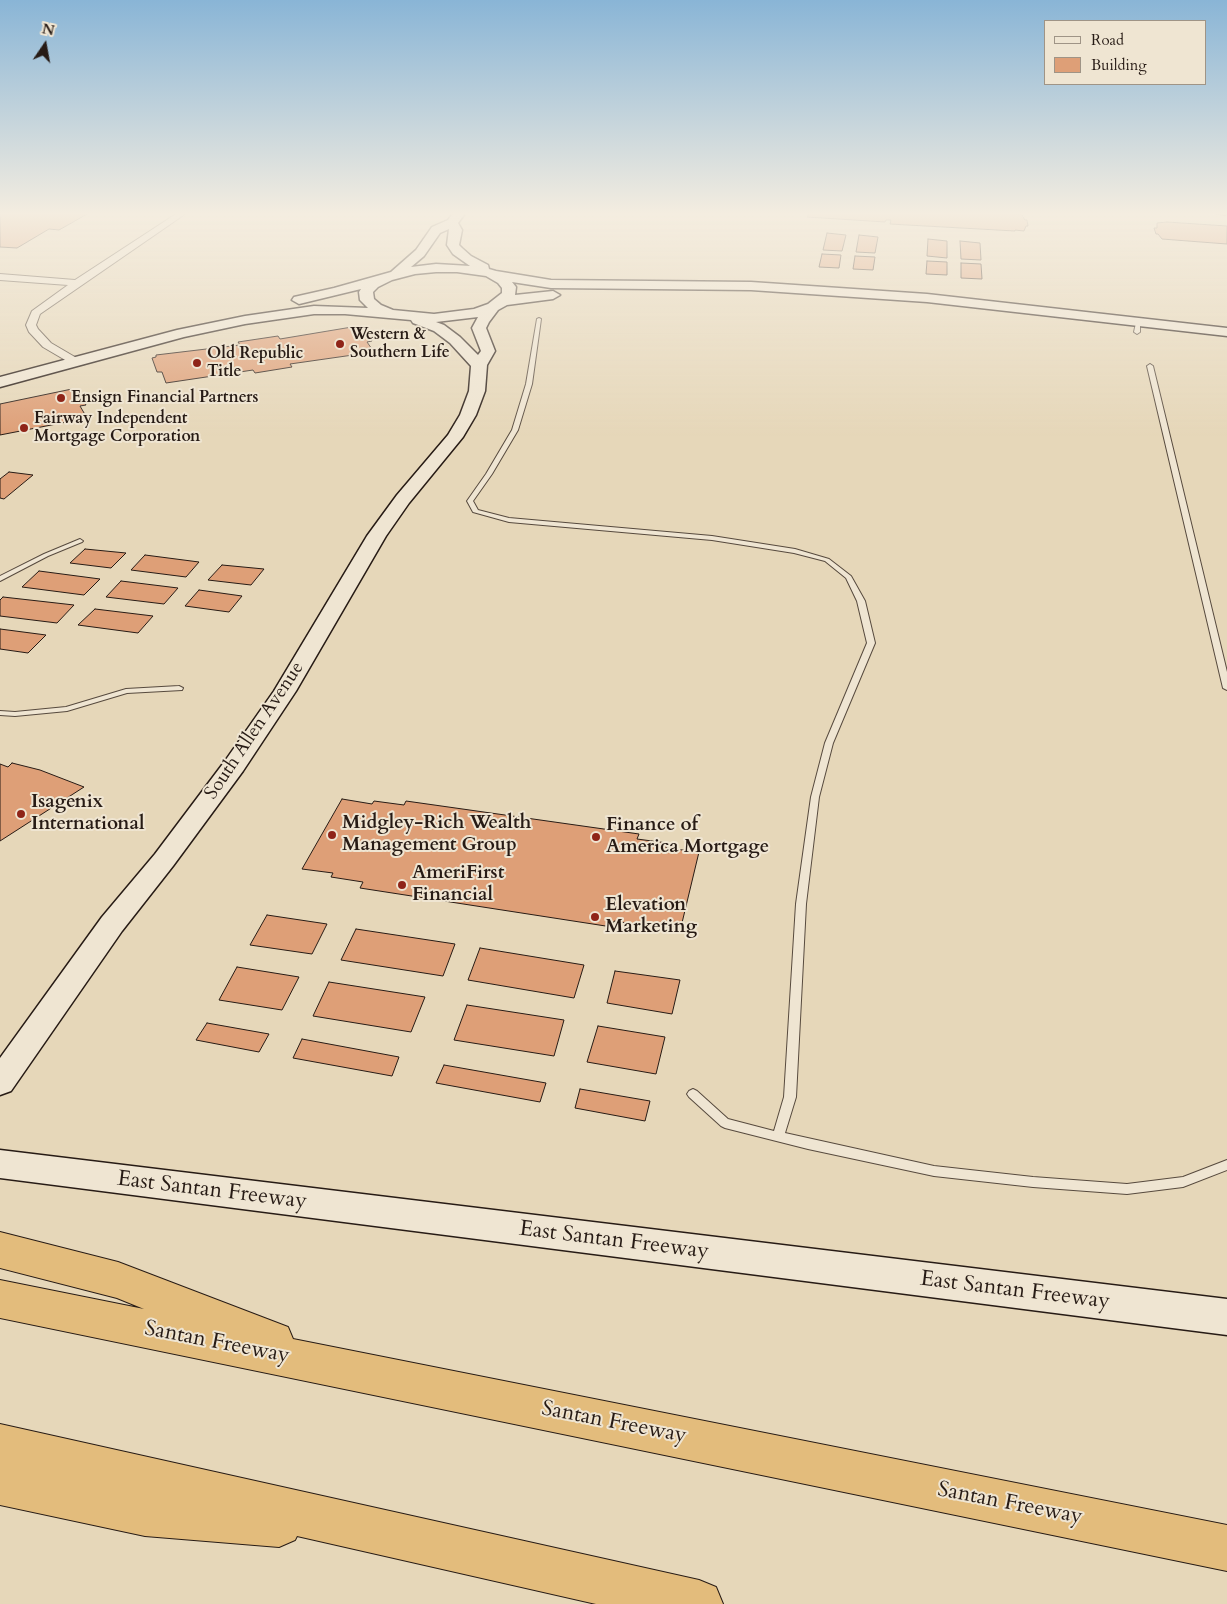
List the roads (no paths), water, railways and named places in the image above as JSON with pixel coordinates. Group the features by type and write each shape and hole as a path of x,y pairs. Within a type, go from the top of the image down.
{"highway":[{"path":"0,1250 118,1280 343,1368"},
{"name":"Santan Freeway","path":"0,1299 1227,1548"},
{"path":"0,1446 699,1604"},
{"path":"0,1484 145,1513 381,1533"}],"street":[{"path":"72,287 41,307 33,318 33,330 47,345 76,362"},
{"path":"114,336 240,308 337,292 353,287"},
{"path":"371,287 366,292 367,300 376,308 391,314"},
{"path":"498,304 509,294 509,287"},
{"path":"632,287 776,292 1137,328 1227,332"},
{"path":"0,382 182,333 245,320 314,310 345,310 412,317 456,317 498,304 556,294 776,292"},
{"name":"South Allen Avenue","path":"0,1082 83,963 210,798 285,691 377,536 403,499 455,437 468,415 477,391 479,365 488,351 479,328 482,321 498,304"},
{"path":"412,317 439,328 455,340 479,365"},
{"path":"1137,328 1227,342"},
{"path":"0,368 77,346"},
{"name":"East Santan Freeway","path":"0,1164 1227,1317"}],"lane":[{"path":"539,319 529,384 515,430 489,474 470,501 475,510 509,520 712,538 795,551 826,560 849,577 861,600 871,643 829,743 815,797 801,904 790,1097 778,1136"},
{"path":"1150,366 1227,688"},
{"path":"0,579 46,555 80,541"},
{"path":"0,713 15,714 67,709 126,691 179,688"},
{"path":"692,1094 725,1123 934,1171 1033,1182 1127,1189 1184,1182 1227,1164"}],"place":[{"name":"Western & Southern Life","path":"340,344"},
{"name":"Old Republic Title","path":"197,363"},
{"name":"Ensign Financial Partners","path":"61,398"},
{"name":"Fairway Independent Mortgage Corporation","path":"24,428"},
{"name":"Isagenix International","path":"21,814"},
{"name":"Midgley-Rich Wealth Management Group","path":"332,835"},
{"name":"Finance of America Mortgage","path":"596,837"},
{"name":"AmeriFirst Financial","path":"402,885"},
{"name":"Elevation Marketing","path":"595,917"}]}
